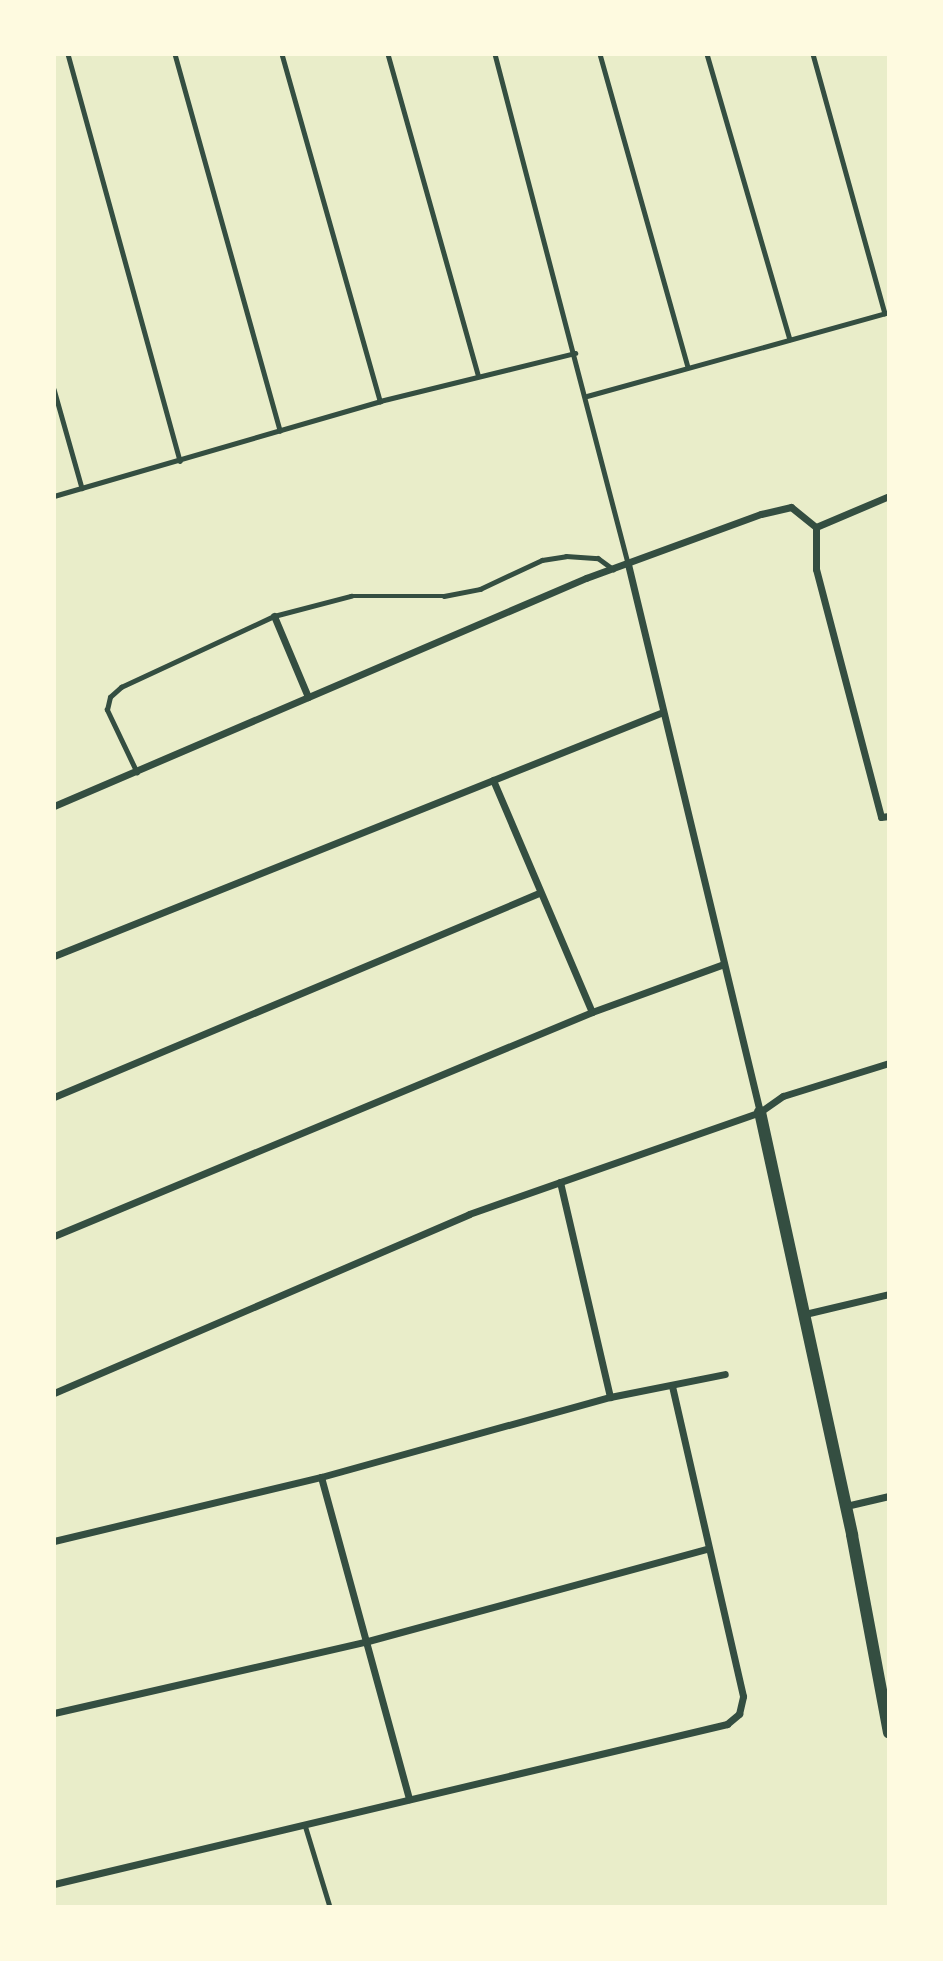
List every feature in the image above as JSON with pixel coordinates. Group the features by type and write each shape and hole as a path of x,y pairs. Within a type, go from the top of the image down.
{"street":[{"path":"816,527 889,496"},
{"path":"54,806 137,774 308,697 613,569 761,514 791,508 816,527"},
{"path":"816,527 816,569 885,816"},
{"path":"628,564 760,1112 846,1506 889,1734"},
{"path":"274,616 308,697"},
{"path":"54,956 663,712"},
{"path":"493,780 592,1012"},
{"path":"54,1097 539,893"},
{"path":"54,1236 592,1012 724,964"},
{"path":"54,1392 469,1214 760,1112 783,1096 889,1063"},
{"path":"560,1182 610,1398"},
{"path":"805,1314 889,1294"},
{"path":"54,1541 321,1478 610,1398 725,1374"},
{"path":"54,1884 727,1724 739,1714 743,1696 707,1549 672,1386"},
{"path":"321,1478 369,1641 409,1799"},
{"path":"846,1506 889,1496"},
{"path":"54,1713 369,1641 707,1549"}],"lane":[{"path":"68,54 180,461"},
{"path":"175,54 281,431"},
{"path":"282,54 380,401"},
{"path":"388,54 478,375"},
{"path":"495,54 587,396 628,564"},
{"path":"600,54 688,367"},
{"path":"707,54 790,339"},
{"path":"587,396 887,312 813,54"},
{"path":"54,496 380,401 575,353"},
{"path":"54,389 82,488"},
{"path":"137,774 107,710 110,697 121,687 274,616 351,596 444,596 480,589 542,560 566,556 598,558 613,569"},
{"path":"305,1825 330,1907"}]}
